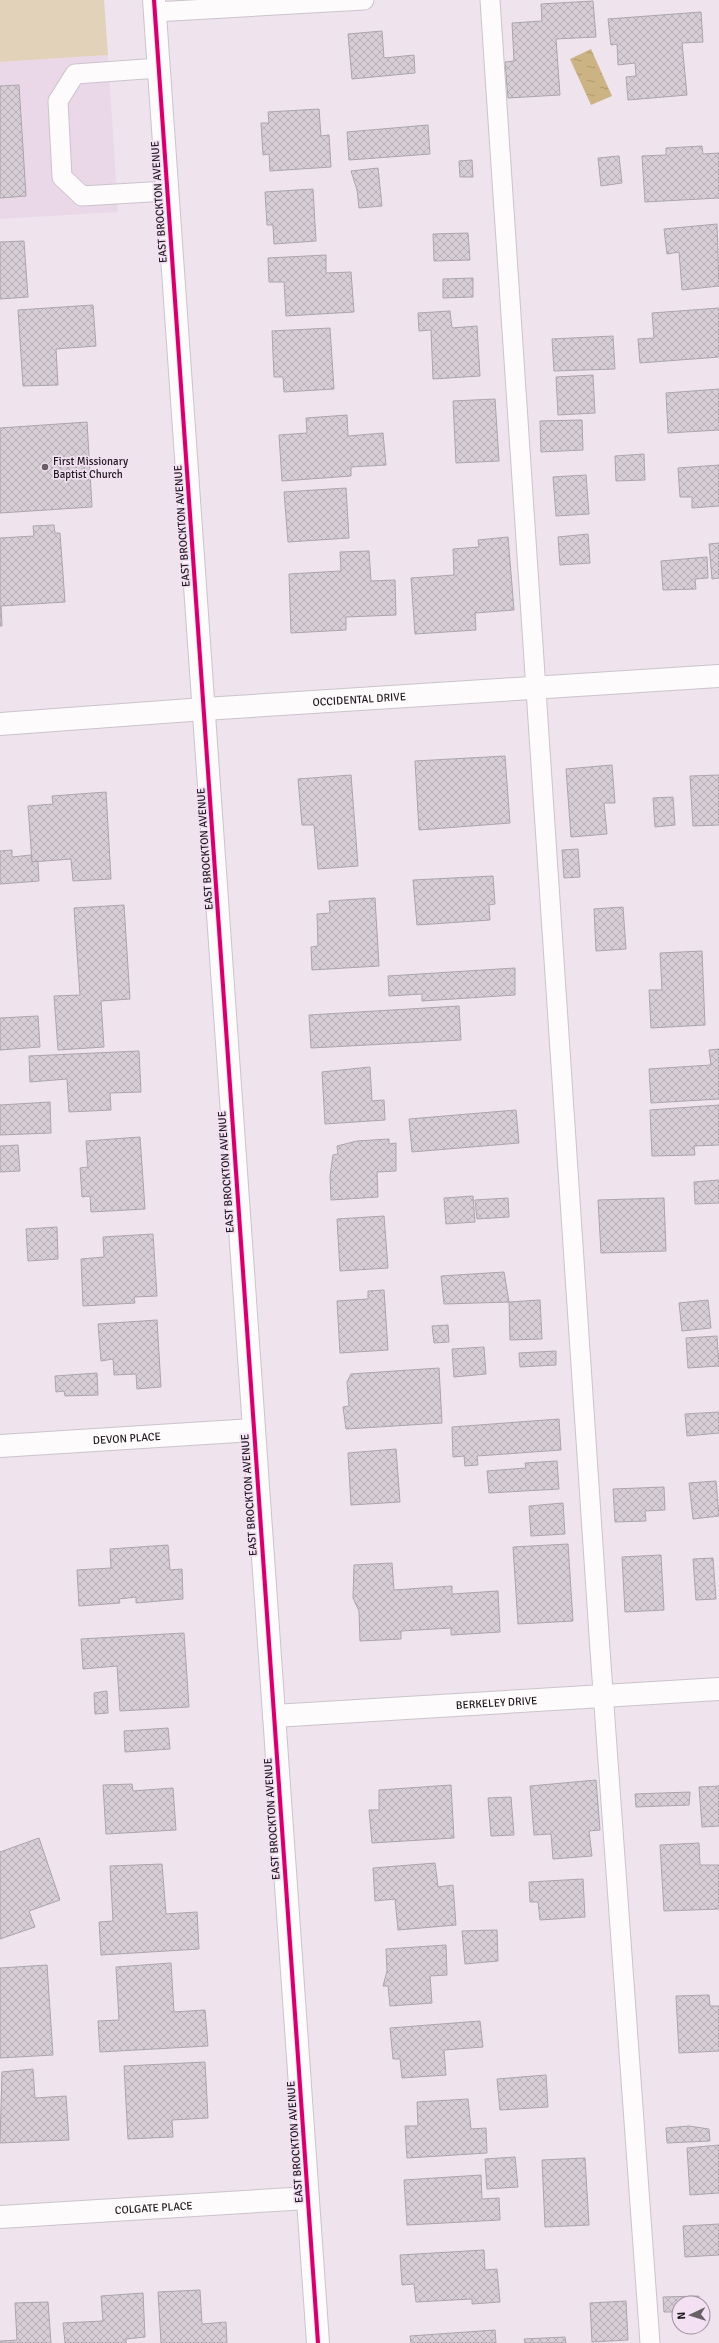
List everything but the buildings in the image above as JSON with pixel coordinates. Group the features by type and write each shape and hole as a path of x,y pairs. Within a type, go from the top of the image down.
{"street":[{"name":"EAST BROCKTON AVENUE","path":"154,6 318,2343"},
{"name":"OCCIDENTAL DRIVE","path":"0,724 204,709 719,676"},
{"name":"DEVON PLACE","path":"0,1446 253,1430"},
{"name":"BERKELEY DRIVE","path":"274,1716 719,1689"},
{"name":"COLGATE PLACE","path":"0,2217 308,2198"}],"lane":[{"path":"154,6 364,0"},
{"path":"490,0 537,687 603,1697 650,2343"},
{"path":"159,68 75,74 58,100 62,177 82,196 167,191"}],"shaded area":[{"path":"0,0 104,0 108,55 0,62"},
{"path":"108,55 118,212 0,219 0,62"}],"water":[{"path":"591,49 612,96 591,105 570,59"}],"cycle path":[{"path":"154,0 318,2343"}],"place":[{"name":"First Missionary Baptist Church","path":"45,467"}]}
